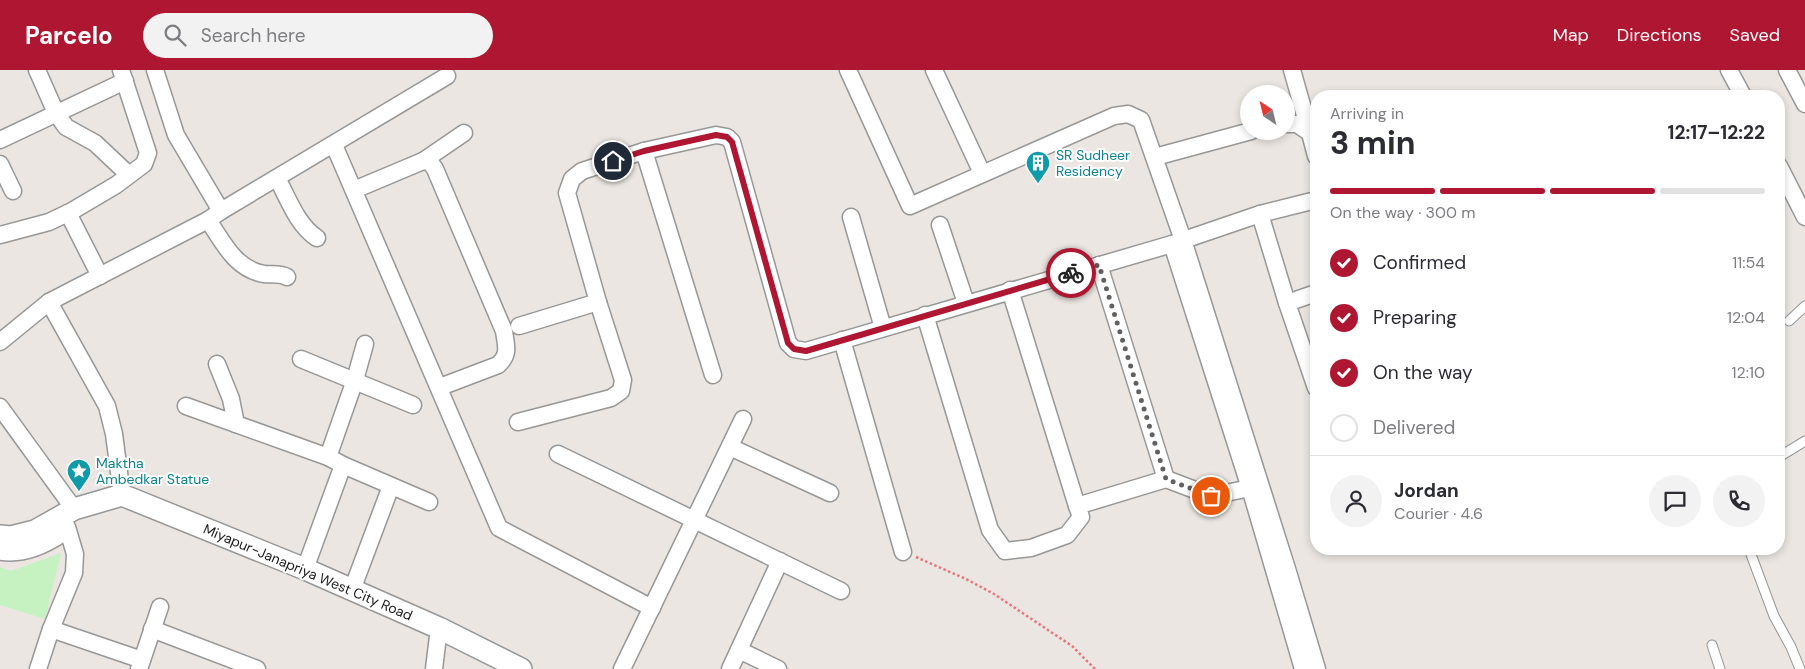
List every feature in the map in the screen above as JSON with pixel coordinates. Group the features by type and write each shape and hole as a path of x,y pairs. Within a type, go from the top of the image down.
{"street":[{"path":"37,70 56,113 66,126 95,143 128,174"},
{"path":"155,70 176,135 215,215 232,256 240,264 263,274 288,277"},
{"path":"848,70 910,206 1114,116 1128,114 1141,120 1155,157 1177,242 1303,669"},
{"path":"934,70 982,174"},
{"path":"1292,70 1310,123"},
{"path":"1730,70 1740,90"},
{"path":"1787,70 1805,104"},
{"path":"0,140 56,113 123,75 148,153 144,164 128,174 116,185 68,213 49,222 0,235"},
{"path":"0,342 49,302 215,215 447,76"},
{"path":"1295,124 1310,130"},
{"path":"354,190 422,161 464,133"},
{"path":"1155,157 1240,134"},
{"path":"518,422 611,398 621,391 623,380 566,192 572,179 582,171 644,151 716,135 727,137 732,142 788,343 794,349 806,351 1177,242 1260,214 1310,202"},
{"path":"334,145 500,528 652,608"},
{"path":"644,151 713,375"},
{"path":"422,161 430,162 435,170 504,331 507,351 505,359 498,365 440,387"},
{"path":"0,164 13,191"},
{"path":"277,178 300,222 305,229 317,238"},
{"path":"1785,178 1805,218"},
{"path":"68,213 100,276"},
{"path":"1260,214 1310,370"},
{"path":"851,217 883,328"},
{"path":"940,225 966,303"},
{"path":"1177,242 1288,572 1317,669"},
{"path":"1099,265 1166,479"},
{"path":"925,315 990,530 1005,551 1031,548 1067,535 1081,517 1010,290"},
{"path":"1287,303 1310,295"},
{"path":"0,536 11,537 34,531 122,495 114,434 107,406 49,302"},
{"path":"519,326 598,302"},
{"path":"842,340 903,552"},
{"path":"328,457 365,344"},
{"path":"301,359 413,405"},
{"path":"217,364 231,399 236,424"},
{"path":"186,406 328,457 429,502"},
{"path":"0,407 77,513 74,574 51,629 38,669"},
{"path":"622,669 743,419"},
{"path":"730,447 830,493"},
{"path":"558,454 841,591"},
{"path":"305,569 343,465"},
{"path":"1077,506 1166,479 1211,496 1250,488"},
{"path":"352,590 391,486"},
{"name":"Miyapur-Janapriya West City Road","path":"122,495 305,569 439,628 521,669"},
{"path":"0,549 30,548 48,540 77,513"},
{"path":"730,669 780,561"},
{"path":"51,629 140,665 160,607"},
{"path":"434,669 439,628"},
{"path":"152,629 257,669"},
{"path":"739,650 778,669"}],"lane":[{"path":"1789,321 1805,306"},
{"path":"1785,453 1805,441"},
{"path":"1751,555 1774,616 1791,647 1800,669"},
{"path":"1712,645 1720,669"}],"path":[{"path":"903,552 966,579 994,594 1072,646 1095,669"}],"green space":[{"path":"61,553 45,619 0,605 0,567 11,571"}],"way so far":[{"path":"1071,273 1099,265 1166,479 1211,496"}],"place":[{"name":"SR Sudheer Residency","path":"1038,184"},
{"name":"Maktha Ambedkar Statue","path":"79,492"}],"route":[{"path":"613,161 644,151 716,135 727,137 732,142 788,343 799,351 806,351 1071,273"}]}
